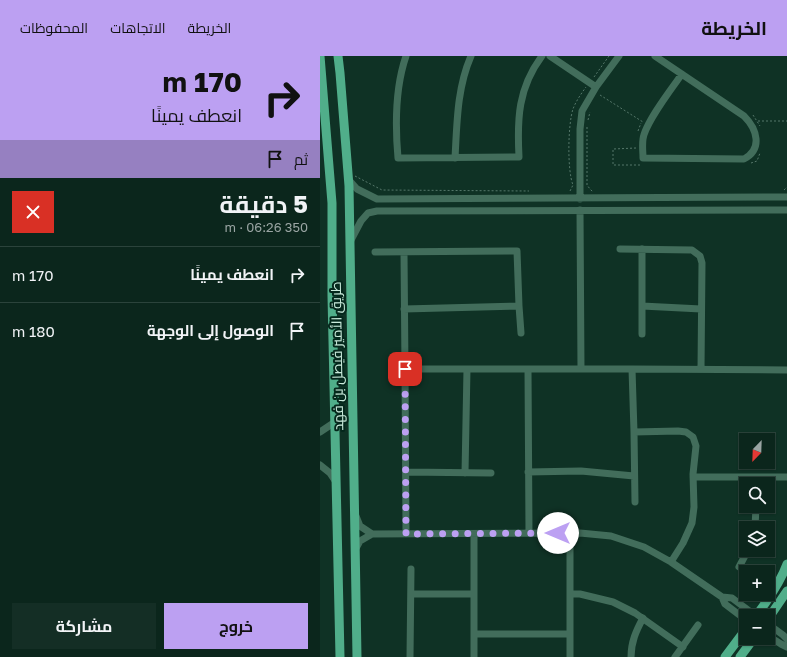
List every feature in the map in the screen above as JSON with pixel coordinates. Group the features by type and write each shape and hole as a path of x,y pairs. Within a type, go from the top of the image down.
{"main road":[{"name":"طريق الأمير فيصل بن فهد","path":"320,56 332,202 332,296 340,657"},
{"name":"طريق الأمير فيصل بن فهد","path":"338,56 349,180 357,657"},
{"path":"762,609 780,579 787,564"},
{"path":"775,609 787,591"},
{"path":"725,657 739,638"},
{"path":"740,657 749,645"}],"street":[{"path":"406,56 398,90 395,131 398,158 519,158 518,132 520,107 525,86 534,67 542,56"},
{"path":"455,158 459,94 463,75 471,56"},
{"path":"550,56 590,82 595,89"},
{"path":"580,198 580,129 582,111 618,56"},
{"path":"655,56 682,74 744,116 752,124 756,132 756,146 750,156 744,159 643,158 643,138 648,126 682,74"},
{"path":"349,180 357,189 377,199 787,197"},
{"path":"418,211 417,207 422,204 444,203 455,199"},
{"path":"580,210 581,369"},
{"path":"350,242 360,221 368,213 377,211 787,210"},
{"path":"620,249 692,250 697,252 700,256 702,263 701,369"},
{"path":"642,249 642,334"},
{"path":"375,252 517,251 518,306 521,333"},
{"path":"404,252 406,534"},
{"path":"404,309 518,306"},
{"path":"642,306 701,309"},
{"path":"405,369 787,370"},
{"path":"465,473 467,369"},
{"path":"528,369 528,533"},
{"path":"632,369 635,502"},
{"path":"320,432 335,422"},
{"path":"634,432 686,432 693,437 696,446 692,523 671,562"},
{"path":"320,465 330,473 336,482"},
{"path":"528,472 581,471 634,476"},
{"path":"406,472 491,473"},
{"path":"694,477 739,480"},
{"path":"775,479 787,477"},
{"path":"354,509 360,526 372,534 570,533 611,536 644,548 671,562 722,597 732,598 747,609"},
{"path":"570,533 570,657"},
{"path":"355,550 360,542 372,534"},
{"path":"474,534 474,657"},
{"path":"410,657 411,569"},
{"path":"411,594 474,594"},
{"path":"570,594 580,594 613,602 636,613 683,647"},
{"path":"722,597 725,604 739,615"},
{"path":"631,657 631,646 635,632 643,618"},
{"path":"675,657 698,625"},
{"path":"775,629 787,639"},
{"path":"474,634 570,634"},
{"path":"775,640 787,646"}],"path":[{"path":"568,192 573,184 570,165 570,120 573,109 578,98 609,56"},
{"path":"595,89 642,122"},
{"path":"750,113 755,117 760,125"},
{"path":"638,132 645,116"},
{"path":"757,121 787,121"},
{"path":"636,147 612,149 613,165 643,165"},
{"path":"745,163 753,163 757,161 760,152"},
{"path":"613,159 618,158"}],"route":[{"path":"405,369 406,534 558,533"}]}
